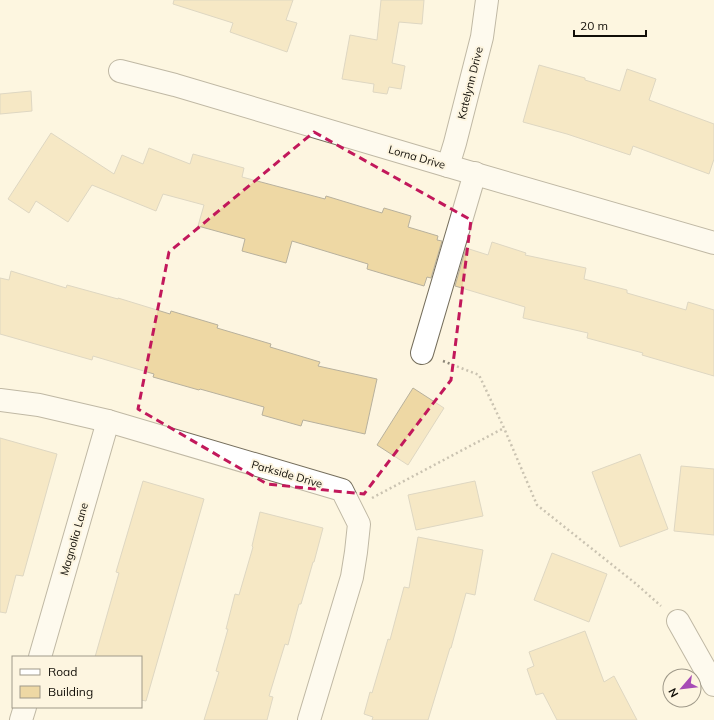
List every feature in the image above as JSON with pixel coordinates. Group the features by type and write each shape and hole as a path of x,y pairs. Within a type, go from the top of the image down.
{"street":[{"name":"Katelynn Drive","path":"448,166 482,37 487,0"},
{"name":"Lorna Drive","path":"120,71 182,87 714,243"},
{"path":"422,353 474,173"},
{"name":"Parkside Drive","path":"0,400 39,405 108,421 342,490 359,524 356,552 352,577 309,720"},
{"name":"Magnolia Lane","path":"40,656 108,421"},
{"path":"678,621 714,685"},
{"path":"21,720 25,708"}],"path":[{"path":"422,353 479,375 504,428 537,505 635,583 678,621"},
{"path":"351,509 504,428"}],"highlighted area":[{"path":"314,132 471,220 451,380 364,494 267,484 138,409 169,252"}],"building":[{"path":"174,0 293,0 286,20 297,23 287,52 230,32 233,23 173,4"},
{"path":"381,0 424,0 422,24 399,22 392,63 405,66 401,89 389,87 387,94 373,92 374,84 342,79 350,35 377,40"},
{"path":"539,65 585,78 585,80 620,91 627,69 656,79 649,100 714,124 714,159 709,174 633,146 630,155 567,134 523,122"},
{"path":"31,91 32,111 0,114 0,94"},
{"path":"51,133 114,174 122,155 143,164 149,148 190,164 193,154 244,168 242,177 325,199 326,196 382,213 384,208 411,216 408,227 438,236 437,240 442,241 431,278 427,277 424,286 367,269 368,264 292,241 286,263 242,251 245,239 198,226 204,205 163,194 156,211 92,185 68,222 36,201 29,213 8,199"},
{"path":"492,242 526,253 525,255 586,268 584,279 627,290 627,293 686,310 688,302 714,310 714,376 642,355 643,353 587,338 588,333 523,318 525,307 455,286 466,248 488,255"},
{"path":"11,271 66,288 67,285 118,298 170,314 171,311 218,325 217,328 271,344 270,347 320,362 318,366 377,379 365,434 303,420 301,426 262,415 264,407 153,377 154,374 93,356 92,360 0,334 0,278 9,280"},
{"path":"413,388 444,408 408,465 377,445"},
{"path":"0,438 57,454 23,576 16,575 6,613 0,612"},
{"path":"640,454 668,529 620,547 592,472"},
{"path":"681,466 714,469 714,535 674,531"},
{"path":"143,481 204,499 146,701 142,700 142,656 95,656 119,573 116,572"},
{"path":"475,481 483,516 416,530 408,495"},
{"path":"260,512 323,528 314,562 301,604 299,604 288,645 285,644 269,696 273,697 267,720 204,720 219,672 216,671 228,629 226,629 235,594 239,595 253,547"},
{"path":"418,537 483,550 475,595 466,593 451,648 428,720 372,720 373,717 364,714 370,692 372,693 388,639 390,640 404,587 409,588"},
{"path":"552,553 607,574 589,622 534,600"},
{"path":"585,631 604,682 614,676 637,720 557,720 543,693 536,695 527,669 534,666 529,652"}]}
